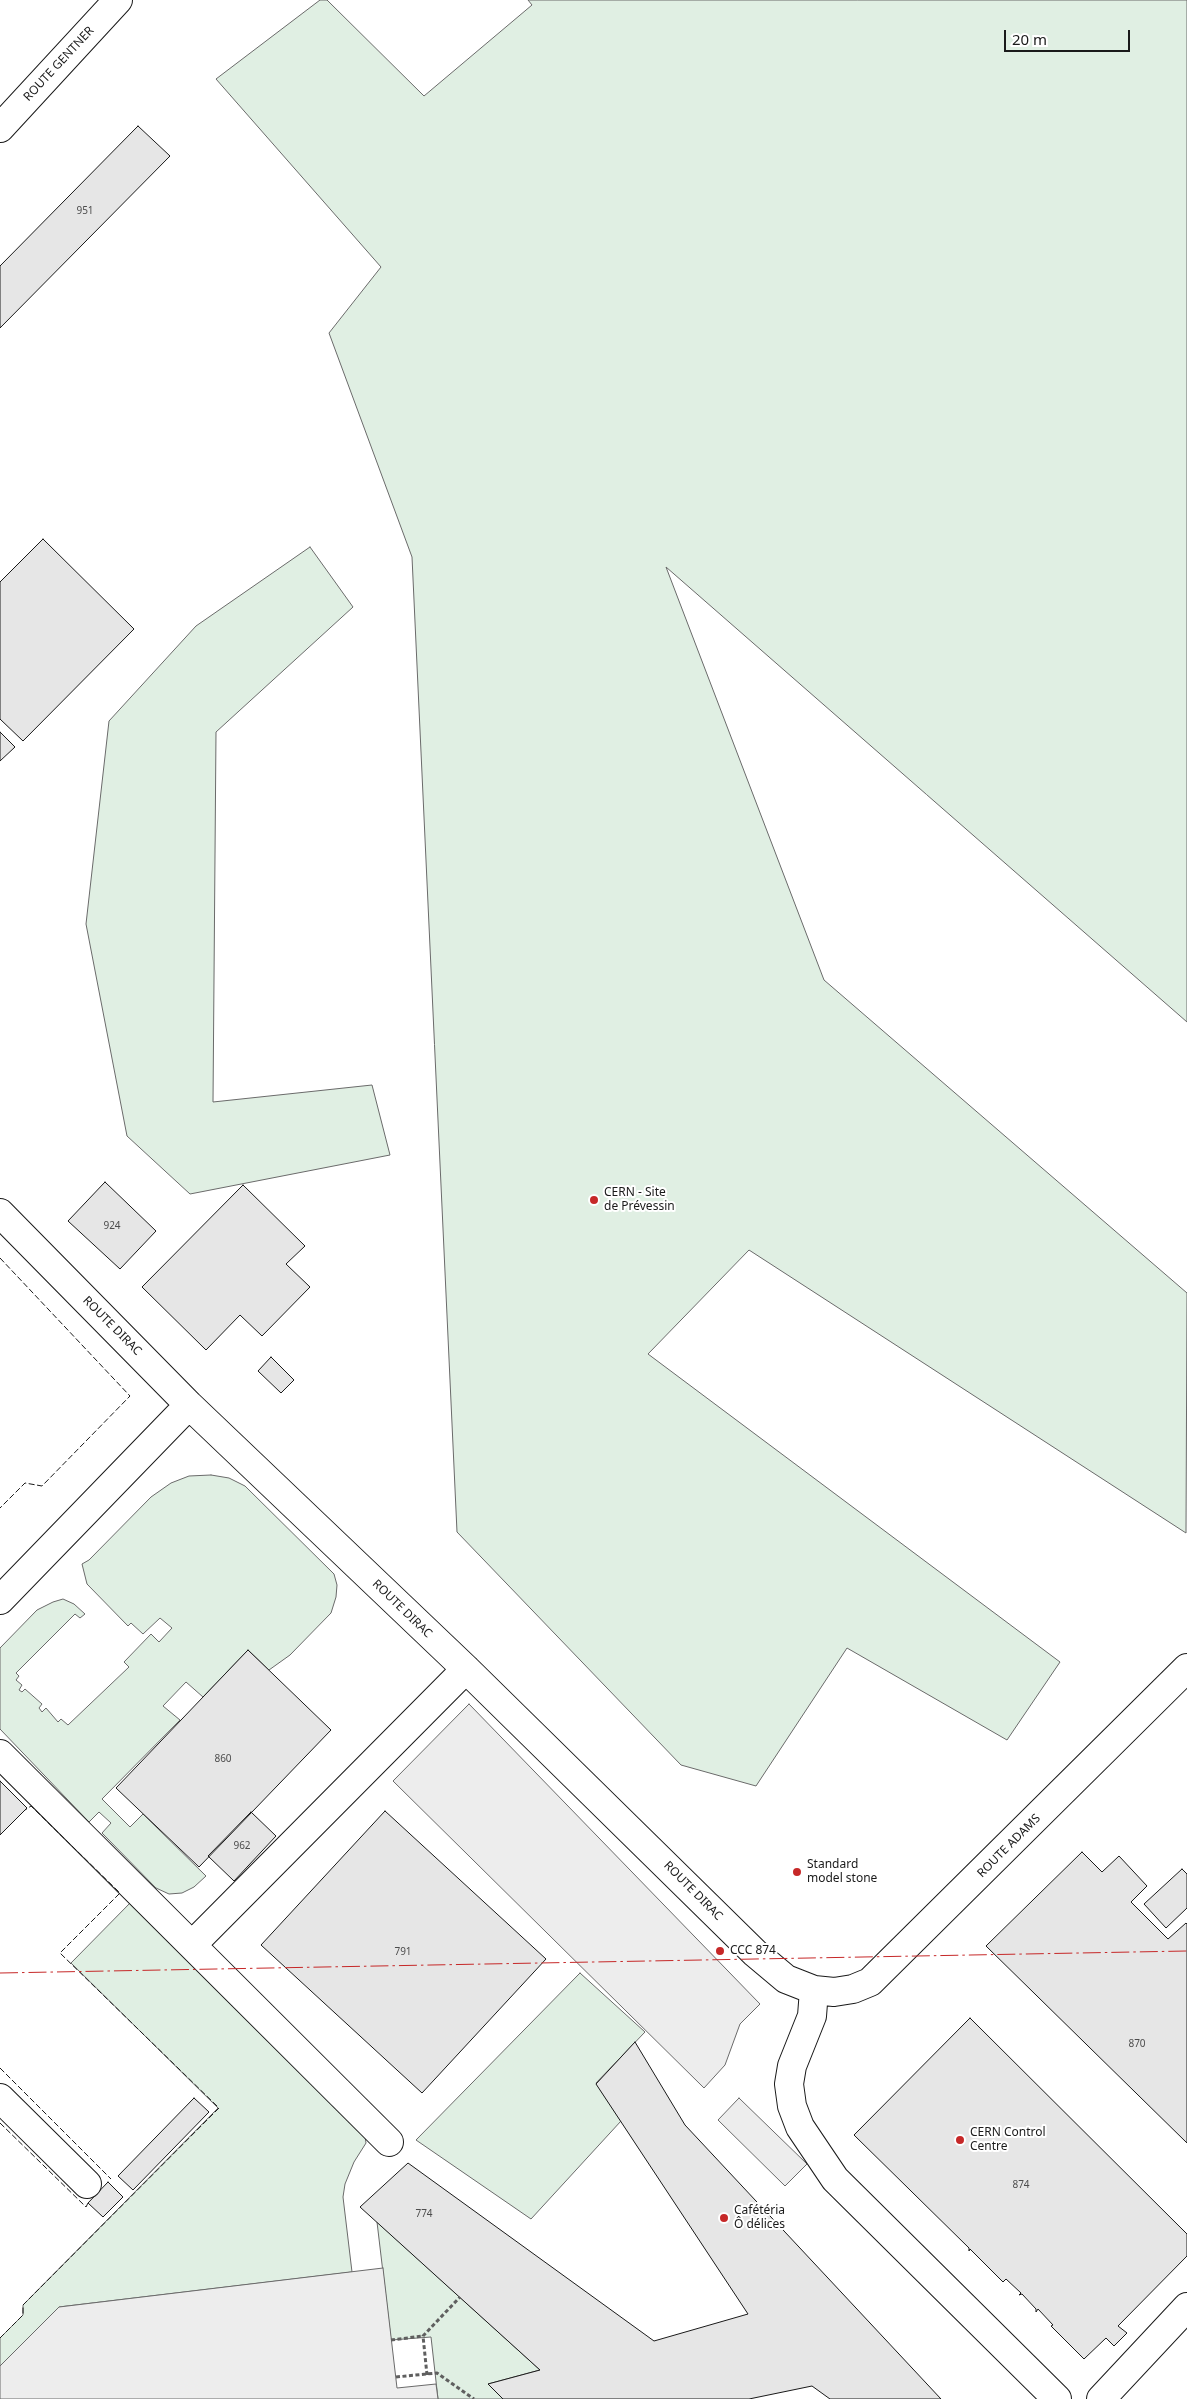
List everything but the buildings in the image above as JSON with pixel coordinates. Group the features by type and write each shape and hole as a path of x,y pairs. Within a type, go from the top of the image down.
{"street":[{"name":"ROUTE GENTNER","path":"0,128 118,0"},
{"name":"ROUTE DIRAC","path":"0,1214 190,1405 466,1669 755,1953 786,1979 814,1990"},
{"path":"0,1600 190,1405"},
{"name":"ROUTE ADAMS","path":"814,1990 834,1992 853,1989 870,1982 910,1945 1187,1668"},
{"path":"193,1944 466,1669"},
{"path":"0,1754 193,1944 389,2142"},
{"path":"814,1990 812,2016 792,2066 789,2084 792,2106 800,2127 835,2179 1057,2399"},
{"path":"0,2098 86,2184"},
{"path":"1101,2399 1187,2307"}],"path":[{"path":"391,2340 423,2336 460,2297"},
{"path":"423,2336 427,2374"},
{"path":"396,2377 437,2373 474,2399"}],"green space":[{"path":"320,0 327,0 424,96 532,5 528,0 1187,0 1187,1022 666,567 824,980 1187,1293 1186,1533 749,1250 648,1354 1060,1662 1007,1740 847,1648 756,1786 681,1765 457,1532 412,557 329,333 381,267 216,79"},
{"path":"310,547 353,607 216,732 213,1102 372,1085 390,1155 190,1194 127,1136 86,924 109,721 196,626"},
{"path":"211,1475 229,1478 245,1486 334,1574 337,1585 336,1597 331,1613 290,1655 269,1670 248,1650 203,1697 186,1682 163,1706 180,1720 102,1799 130,1827 143,1814 206,1876 194,1887 182,1893 169,1894 156,1888 102,1833 111,1823 99,1812 89,1822 0,1729 0,1648 37,1610 53,1602 63,1599 74,1604 85,1614 80,1618 75,1614 16,1673 19,1676 16,1680 22,1685 19,1690 22,1692 25,1689 42,1704 39,1708 42,1712 46,1708 58,1722 61,1719 68,1725 129,1667 124,1662 151,1634 159,1642 172,1628 160,1618 143,1634 131,1623 128,1626 87,1584 82,1564 89,1560 151,1497 171,1483 189,1476"},
{"path":"133,1900 364,2130 366,2143 354,2162 345,2184 343,2197 352,2272 59,2307 0,2366 0,2338 23,2315 23,2305 218,2108 71,1963"},
{"path":"580,1973 645,2032 596,2083 621,2121 531,2219 416,2140"},
{"path":"377,2222 540,2370 488,2384 503,2399 438,2399 431,2337 391,2340"}],"shaded area":[{"path":"469,1704 760,2004 740,2024 725,2065 704,2088 393,1781"},
{"path":"739,2098 807,2164 785,2186 718,2120"},
{"path":"383,2268 397,2388 436,2384 438,2399 0,2399 0,2366 59,2307"}],"fence":[{"path":"0,1258 130,1396 42,1486 25,1483 0,1508"},
{"path":"0,2338 23,2315 23,2305 219,2108 60,1953 120,1893 31,1806 25,1810"},
{"path":"0,2068 111,2179"},
{"path":"0,2123 86,2207 88,2203"}],"power":[{"path":"0,1973 1187,1951"}],"place":[{"name":"CERN - Site de Prévessin","path":"594,1200"},
{"name":"Standard model stone","path":"797,1872"},
{"name":"CCC 874","path":"720,1951"},
{"name":"CERN Control Centre","path":"960,2140"},
{"name":"Cafétéria Ô délices","path":"724,2218"}]}
